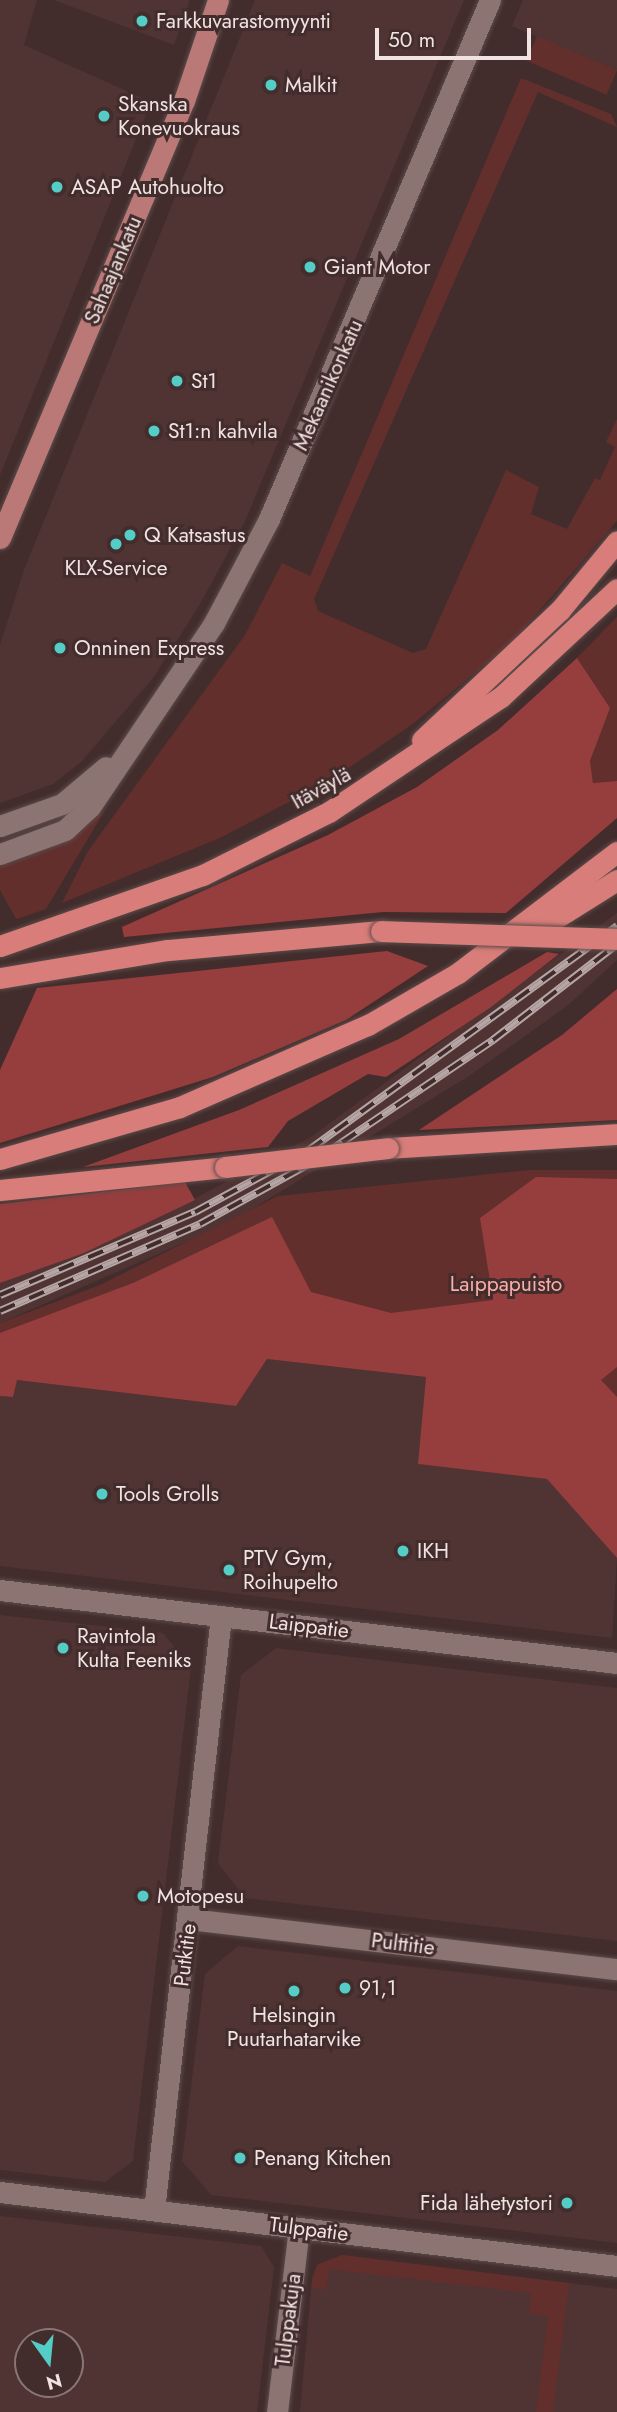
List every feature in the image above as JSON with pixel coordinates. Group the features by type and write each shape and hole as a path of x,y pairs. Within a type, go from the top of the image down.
{"highway":[{"path":"381,782 560,610 617,541"},
{"name":"Itäväylä","path":"0,946 49,933 213,870 381,782 501,697 617,589"},
{"path":"457,973 617,852"},
{"path":"0,1159 180,1107 283,1067 580,907 617,880"},
{"path":"0,978 168,950 381,931 617,939"},
{"path":"0,1190 388,1148 617,1134"}],"main road":[{"name":"Sahaajankatu","path":"0,538 184,101 218,0"}],"street":[{"name":"Mekaanikonkatu","path":"0,854 65,830 90,807 125,749 214,623 248,562 490,0"},
{"name":"Mekaanikonkatu","path":"0,826 62,804 125,749"},
{"name":"Laippatie","path":"0,1590 617,1663"},
{"name":"Putkitie","path":"154,2210 189,1919 221,1616"},
{"name":"Pulttitie","path":"189,1919 617,1969"},
{"name":"Tulppatie","path":"0,2192 617,2266"},
{"name":"Tulppakuja","path":"277,2412 299,2228"}],"shaded area":[{"path":"0,0 37,0 24,45 151,102 0,475"},
{"name":"Farkkuvarastomyynti","path":"54,0 190,0 174,45"},
{"path":"255,0 464,0 245,521 200,604 153,678 81,762 53,784 0,803 0,645 24,570"},
{"path":"523,0 617,0 617,70 512,26"},
{"path":"617,913 617,960 567,1006 469,1076 229,1223 0,1323 0,1283 156,1219 311,1137"},
{"path":"267,1359 426,1377 419,1464 547,1479 617,1558 612,1638 0,1566 0,1396 13,1397 16,1380 236,1406"},
{"path":"0,1615 163,1633 191,1667 133,2161 105,2182 0,2170"},
{"path":"276,1648 617,1688 617,1941 245,1898 218,1863 241,1675"},
{"path":"238,1946 617,1991 617,2243 211,2195 182,2161 205,1974"},
{"path":"0,2216 261,2246 274,2267 257,2412 0,2412"},
{"path":"342,2255 617,2289 617,2412 300,2412 312,2278 317,2265"}],"green space":[{"path":"537,36 617,70 607,95 526,61"},
{"path":"521,78 611,114 617,127 538,92 314,599 318,611 413,653 426,649 506,470 539,487 531,514 567,529 595,478 600,480 615,447 606,442 617,419 617,521 512,642 414,723 334,778 222,837 62,903 88,851 245,635 282,563 310,576"},
{"path":"617,617 617,781 593,783 590,761 610,708 577,658"},
{"path":"577,658 610,708 590,761 593,783 617,781 617,818 506,913 383,912 124,937 122,927 328,835 417,787 498,730"},
{"path":"105,810 46,909 16,919 0,890 0,866 51,848"},
{"path":"387,951 428,966 346,1020 213,1077 0,1143 0,1070 37,988"},
{"path":"547,952 559,954 491,1007 386,1077 368,1074 288,1121 268,1147 83,1167 239,1110 399,1039"},
{"path":"617,989 617,1120 419,1130 562,1035"},
{"name":"Laippapuisto","path":"529,1170 617,1170 617,1523 433,1369 257,1355 0,1375 0,1323 100,1285 278,1196"},
{"name":"Laippapuisto","path":"536,1177 617,1179 617,1367 601,1380 617,1397 617,1558 547,1479 418,1464 426,1377 267,1359 236,1406 17,1380 13,1397 0,1396 0,1333 133,1283 272,1217 311,1292 391,1313 493,1300 480,1218"},
{"path":"185,1182 195,1200 84,1253 0,1283 0,1204"},
{"path":"342,2255 569,2283 553,2412 536,2412 548,2316 529,2314 531,2293 329,2269 326,2290 311,2287 317,2265"}],"railway":[{"path":"0,1295 195,1212 309,1150 617,926"},
{"path":"0,1311 200,1224 316,1160 493,1040 617,944"}],"place":[{"name":"Farkkuvarastomyynti","path":"142,21"},
{"name":"Malkit","path":"271,85"},
{"name":"Skanska Konevuokraus","path":"104,116"},
{"name":"ASAP Autohuolto","path":"57,187"},
{"name":"Giant Motor","path":"310,267"},
{"name":"St1","path":"177,381"},
{"name":"St1:n kahvila","path":"154,431"},
{"name":"Q Katsastus","path":"130,535"},
{"name":"KLX-Service","path":"116,544"},
{"name":"Onninen Express","path":"60,648"},
{"name":"Tools Grolls","path":"102,1494"},
{"name":"IKH","path":"403,1551"},
{"name":"PTV Gym, Roihupelto","path":"229,1570"},
{"name":"Ravintola Kulta Feeniks","path":"63,1648"},
{"name":"Motopesu","path":"143,1896"},
{"name":"91,1","path":"345,1988"},
{"name":"Helsingin Puutarhatarvike","path":"294,1991"},
{"name":"Penang Kitchen","path":"240,2158"},
{"name":"Fida lähetystori","path":"567,2203"}]}
